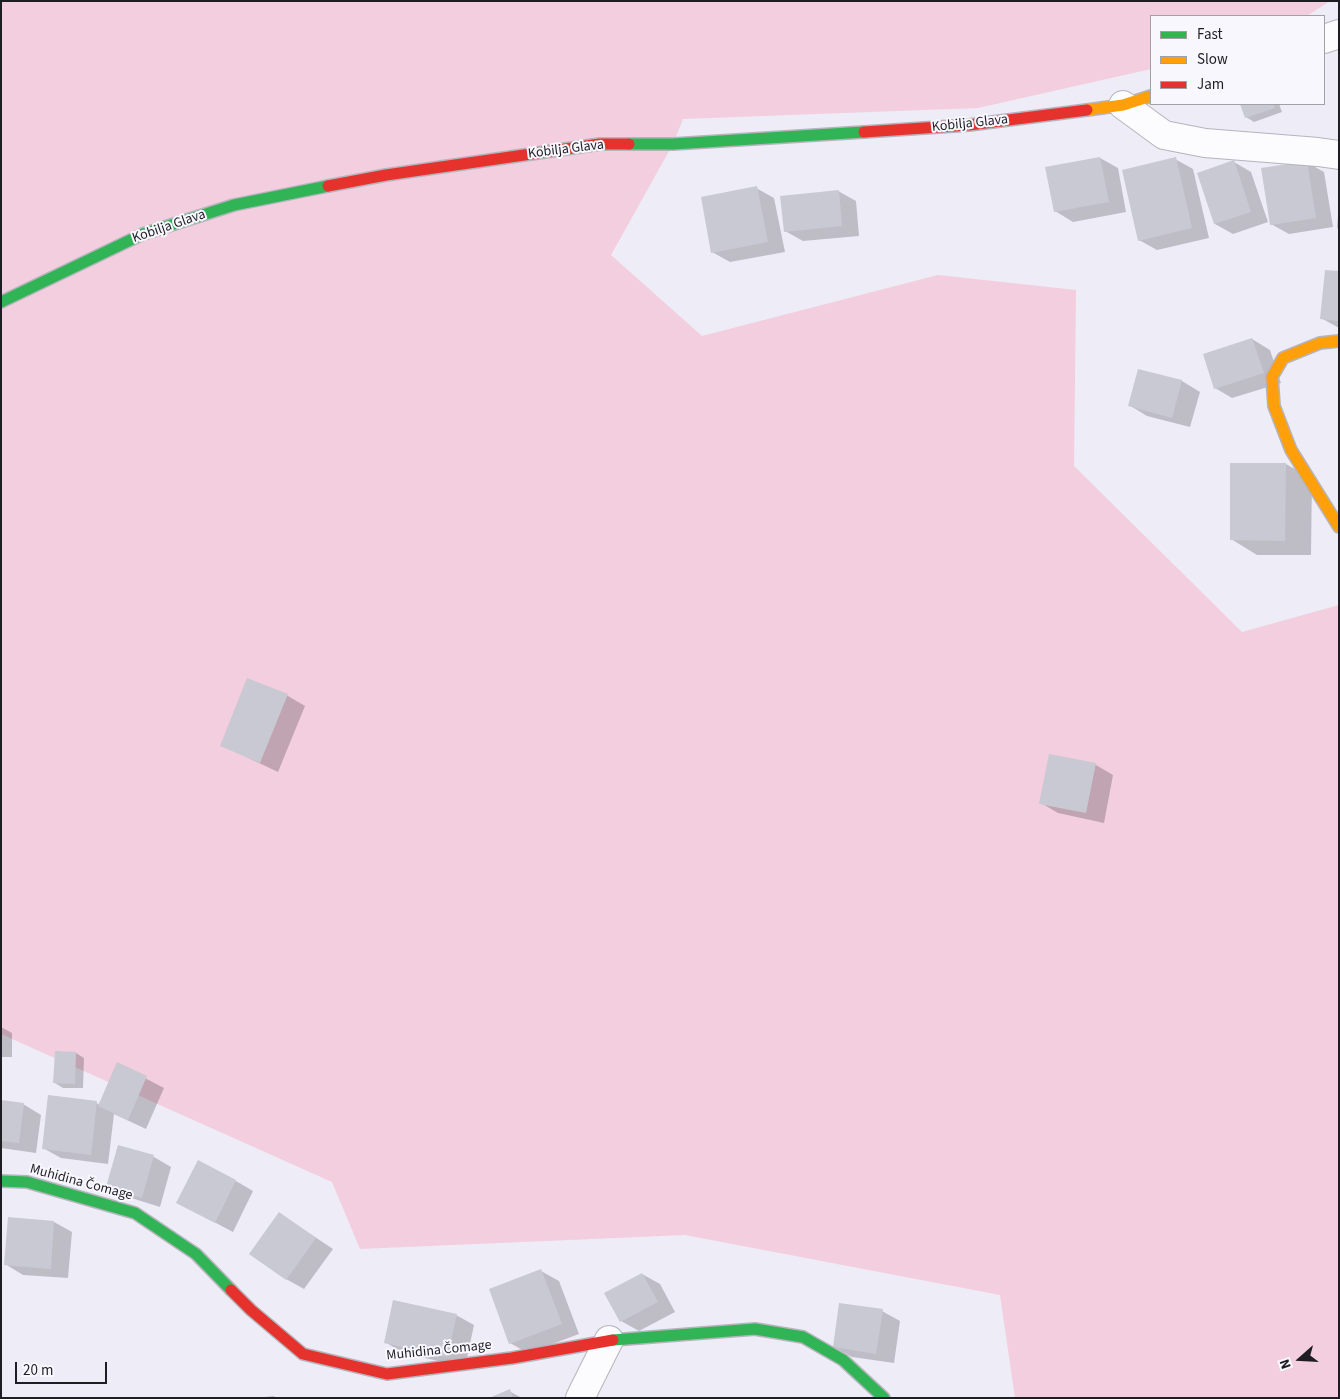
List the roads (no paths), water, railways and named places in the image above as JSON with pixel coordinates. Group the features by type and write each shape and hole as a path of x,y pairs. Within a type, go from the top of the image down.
{"street":[{"path":"1325,39 1339,34"},
{"name":"Kobilja Glava","path":"1,302 143,234 234,205 386,176 600,144 673,144 969,125 1123,105 1150,96"},
{"path":"1123,105 1164,135 1205,143 1339,155"},
{"path":"1339,342 1320,344 1283,358 1272,377 1274,406 1291,450 1339,527"},
{"name":"Muhidina Čomage","path":"1,1181 27,1182 135,1213 196,1254 251,1310 303,1354 386,1374 512,1358 609,1340 755,1329 803,1337 843,1360 884,1398"},
{"path":"580,1398 609,1340"}]}
